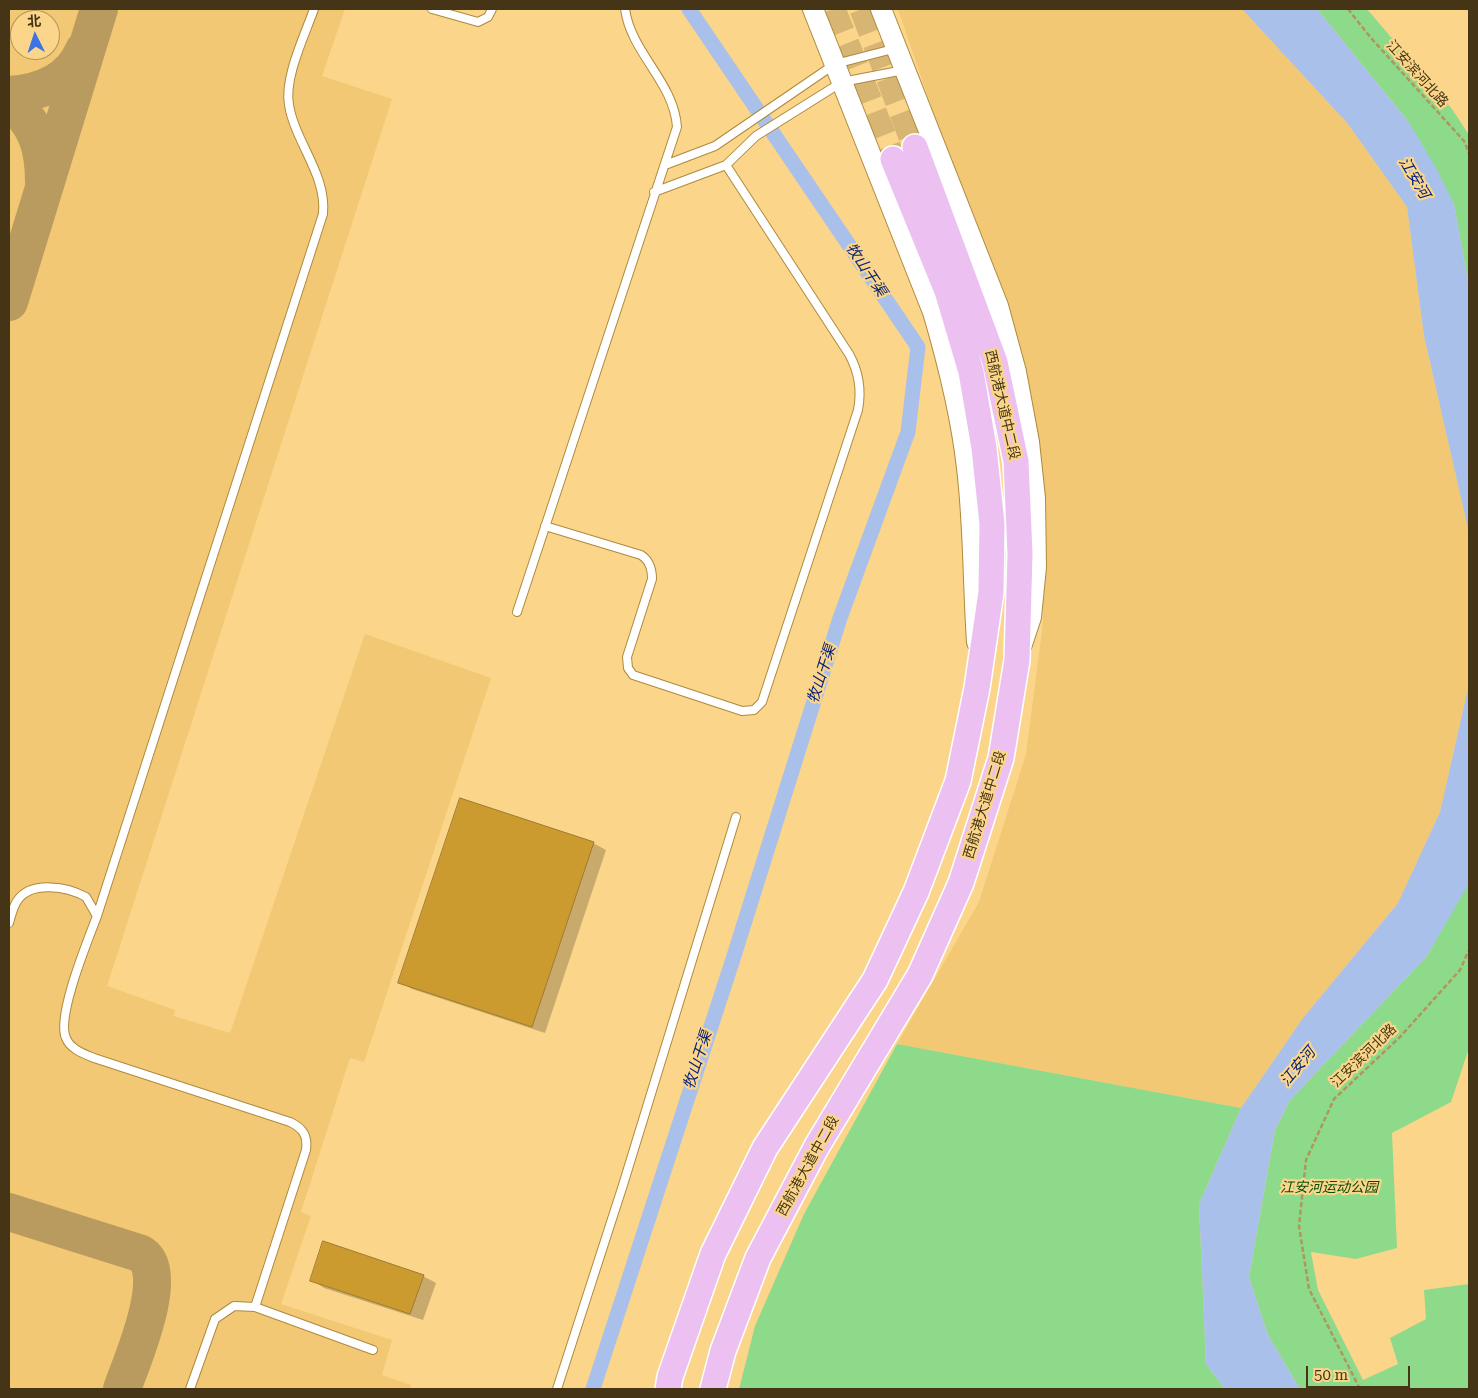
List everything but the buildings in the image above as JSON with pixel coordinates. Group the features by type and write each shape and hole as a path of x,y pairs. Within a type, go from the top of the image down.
{"main road":[{"name":"西航港大道中二段","path":"713,1389 723,1351 758,1258 817,1146 920,975 962,884 1001,758 1017,660 1020,554 1016,461 995,362 915,147"},
{"name":"西航港大道中二段","path":"668,1389 670,1377 713,1254 765,1148 875,980 916,892 958,781 979,676 991,582 992,524 984,448 971,372 947,291 893,159"}],"street":[{"path":"813,9 933,312 948,364 960,415 967,467 979,676"},
{"path":"881,9 998,306 1016,372 1029,442 1035,498 1036,567 1031,618 1017,660"}],"lane":[{"path":"255,1307 306,1150 304,1132 290,1122 94,1058 71,1045 66,1040 63,1021 323,214 324,205 320,184 295,124 288,93 291,77 314,9"},
{"path":"432,9 478,22 488,17 492,9"},
{"path":"517,612 677,127 674,107 631,33 625,9"},
{"path":"665,165 716,146 781,101 838,73 897,48"},
{"path":"654,192 726,165 756,136 791,114 838,73 906,70"},
{"path":"546,526 641,555 647,559 652,571 652,579 627,656 628,668 633,675 742,711 754,710 762,702 858,410 860,385 858,373 849,354 726,165"},
{"path":"557,1389 623,1185 736,817"},
{"path":"9,923 17,901 22,896 33,890 51,888 71,890 86,897 96,916"},
{"path":"190,1389 215,1319 234,1306 255,1307 373,1350"}],"path":[{"name":"江安滨河北路","path":"1348,9 1371,38 1464,141 1469,153"},
{"name":"江安滨河北路","path":"1360,1389 1309,1289 1299,1226 1306,1160 1334,1099 1400,1037 1460,970 1469,950"}],"shaded area":[{"path":"9,9 345,9 322,76 392,99 107,986 175,1010 174,1016 230,1033 365,634 491,678 364,1062 350,1058 301,1212 311,1216 281,1304 392,1340 382,1375 411,1385 410,1389 9,1389"},
{"path":"898,9 1242,9 1348,124 1407,207 1424,336 1469,533 1469,684 1440,812 1398,903 1303,1018 1241,1108 897,1044 979,902 1026,754 1043,623 1038,459 997,279 934,115"}],"green space":[{"path":"1317,9 1367,9 1452,109 1469,135 1469,287 1454,204 1408,121"},
{"name":"江安河运动公园","path":"1469,880 1469,1048 1451,1102 1392,1133 1397,1248 1356,1259 1311,1252 1318,1290 1363,1380 1398,1364 1390,1338 1426,1319 1424,1290 1469,1284 1469,1389 1300,1389 1268,1335 1249,1277 1275,1130 1290,1100 1427,956"},
{"path":"897,1044 1241,1108 1199,1204 1206,1364 1225,1389 739,1389 755,1326 804,1214"}],"water":[{"name":"江安河","path":"1242,9 1317,9 1408,121 1435,166 1454,204 1469,287 1469,533 1424,336 1407,207 1348,124"},
{"name":"江安河","path":"1469,684 1468,885 1427,956 1290,1100 1275,1130 1249,1277 1268,1335 1300,1389 1225,1389 1206,1364 1199,1204 1241,1108 1303,1018 1398,903 1440,812"}],"waterway":[{"name":"牧山干渠","path":"593,1389 733,959 840,618 908,432 918,347 689,9"}],"taxiway":[{"path":"9,302 99,9"},
{"path":"9,95 21,94 53,83 71,70 84,50"},
{"path":"9,102 26,118 37,137 44,170 44,182"},
{"path":"9,1212 139,1253 148,1262 152,1277 147,1317 122,1389"}],"tunnel":[{"path":"833,9 893,159"},
{"path":"862,9 915,147"}]}
